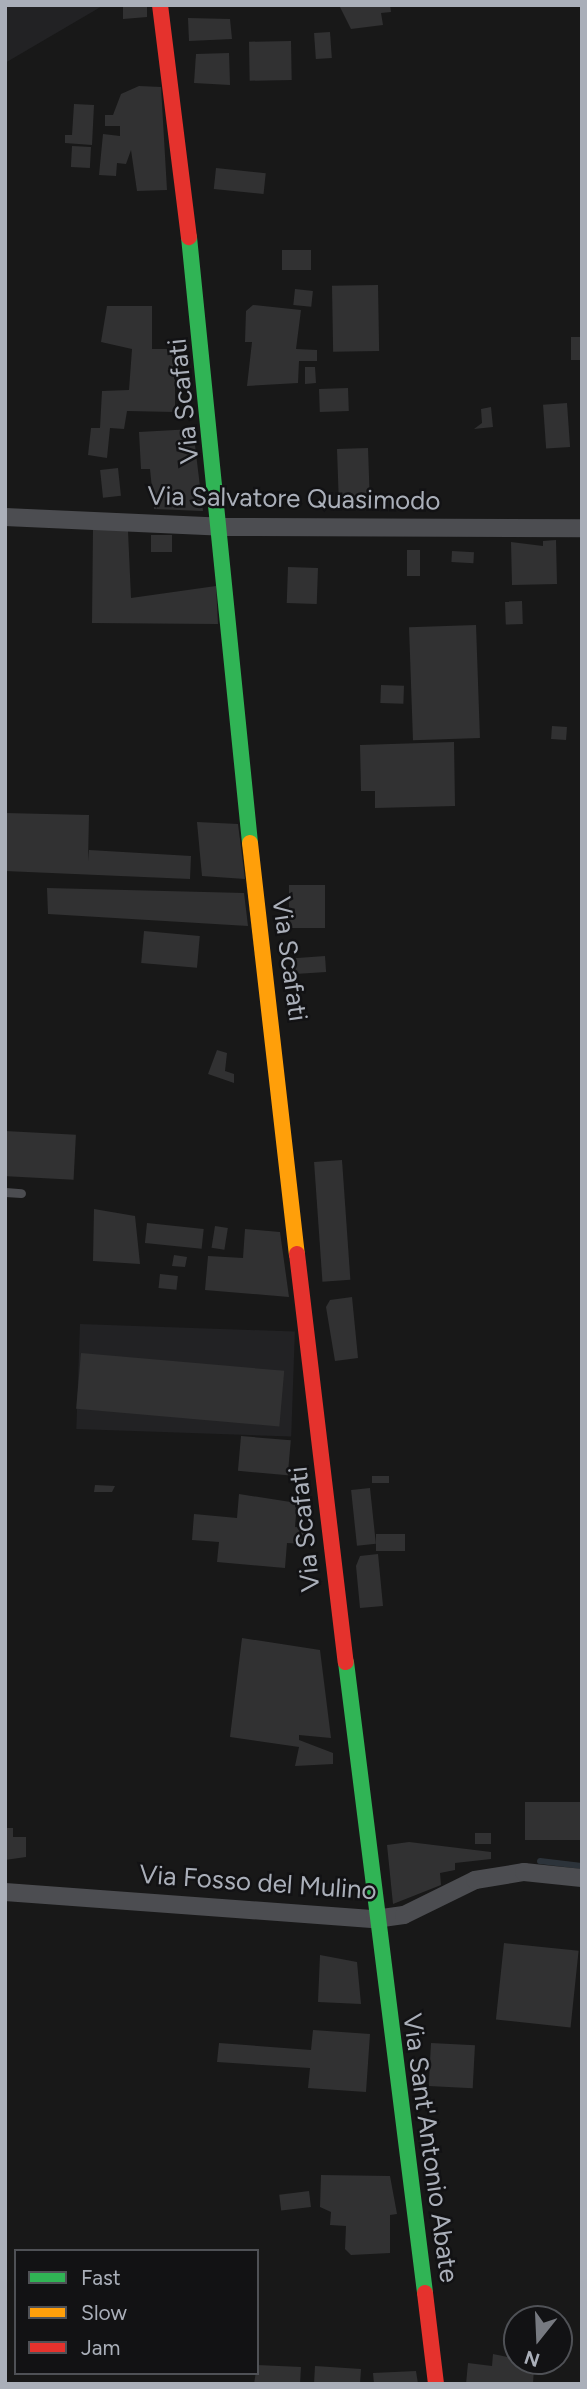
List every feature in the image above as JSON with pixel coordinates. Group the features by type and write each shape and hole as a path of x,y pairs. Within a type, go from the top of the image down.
{"street":[{"name":"Via Scafati","path":"160,5 222,527 256,900 375,1919"},
{"name":"Via Salvatore Quasimodo","path":"5,517 222,527 582,528"},
{"name":"Via Fosso del Mulino","path":"5,1892 375,1919 404,1915 475,1880 524,1872 582,1878"},
{"name":"Via Sant'Antonio Abate","path":"375,1919 436,2384"}],"lane":[{"path":"5,1192 21,1193"}],"shaded area":[{"path":"5,5 104,5 5,63"},
{"path":"80,1324 295,1332 291,1436 76,1429"}],"building":[{"path":"123,5 147,5 147,17 123,19"},
{"path":"339,5 390,5 391,12 381,13 383,25 351,29"},
{"path":"188,18 230,19 232,39 189,41"},
{"path":"330,32 332,58 316,59 314,33"},
{"path":"291,41 292,80 250,81 249,42"},
{"path":"229,53 230,85 194,83 196,54"},
{"path":"139,86 161,87 167,190 137,191 131,150 126,164 117,163 116,176 99,175 103,134 120,136 120,126 105,126 105,115 113,115 121,94"},
{"path":"74,104 94,105 92,145 65,143 65,135 72,135"},
{"path":"72,146 91,147 90,168 71,167"},
{"path":"216,168 266,173 264,194 214,189"},
{"path":"282,250 311,250 311,270 282,270"},
{"path":"378,285 379,351 333,352 332,286"},
{"path":"295,289 313,291 311,307 293,305"},
{"path":"253,305 301,310 296,349 317,350 317,361 299,361 298,383 247,386 252,342 245,342 246,311"},
{"path":"107,306 152,306 152,349 175,349 175,412 127,411 124,429 110,428 107,458 88,455 91,428 100,428 102,391 129,390 132,349 101,342"},
{"path":"571,337 582,337 582,360 571,360"},
{"path":"305,367 315,367 316,383 305,384"},
{"path":"348,388 349,411 320,412 319,389"},
{"path":"567,403 570,447 546,449 543,405"},
{"path":"491,407 493,427 474,429 482,423 481,409"},
{"path":"193,429 203,511 154,509 150,469 141,469 139,432"},
{"path":"368,448 370,503 339,504 337,449"},
{"path":"118,468 121,496 103,498 100,470"},
{"path":"93,528 128,531 131,598 216,586 218,624 92,623"},
{"path":"151,535 172,535 172,552 151,552"},
{"path":"556,540 557,584 512,585 511,542 543,546 543,541"},
{"path":"407,550 420,550 420,576 407,576"},
{"path":"452,551 474,552 473,563 451,562"},
{"path":"288,567 318,568 317,604 287,603"},
{"path":"522,601 523,624 506,625 505,602"},
{"path":"476,625 480,738 413,740 409,627"},
{"path":"381,685 404,686 403,704 380,703"},
{"path":"552,726 567,727 566,740 551,739"},
{"path":"454,742 455,806 375,808 375,791 361,791 360,745"},
{"path":"5,813 89,815 88,861 89,850 191,856 190,879 5,871"},
{"path":"197,822 238,824 245,879 202,876"},
{"path":"289,885 325,885 325,928 289,928"},
{"path":"47,888 244,893 248,926 48,914"},
{"path":"144,931 200,936 197,968 141,963"},
{"path":"325,956 326,972 295,974 294,958"},
{"path":"217,1050 227,1053 225,1071 234,1074 234,1083 208,1074"},
{"path":"5,1131 76,1135 74,1180 5,1176"},
{"path":"342,1160 350,1280 322,1282 314,1162"},
{"path":"94,1209 135,1216 140,1264 93,1261"},
{"path":"147,1223 204,1229 202,1249 145,1243"},
{"path":"215,1226 228,1228 224,1250 212,1248"},
{"path":"245,1229 280,1232 289,1297 205,1290 208,1256 243,1258"},
{"path":"174,1255 187,1257 185,1267 172,1266"},
{"path":"160,1274 178,1276 176,1290 159,1288"},
{"path":"352,1297 358,1358 335,1361 326,1307 330,1300"},
{"path":"81,1353 284,1371 279,1427 76,1409"},
{"path":"241,1436 291,1440 288,1475 238,1471"},
{"path":"372,1476 389,1476 389,1483 372,1483"},
{"path":"95,1485 115,1486 112,1492 94,1492"},
{"path":"370,1488 376,1544 357,1546 351,1490"},
{"path":"239,1494 297,1503 295,1527 306,1528 305,1544 287,1543 285,1568 217,1562 219,1542 192,1540 194,1514 237,1518"},
{"path":"376,1534 405,1534 405,1551 376,1551"},
{"path":"378,1554 383,1606 360,1608 356,1566 360,1556"},
{"path":"242,1638 320,1650 331,1738 299,1735 299,1740 333,1753 333,1764 295,1766 299,1747 230,1737"},
{"path":"525,1802 582,1802 582,1840 525,1840"},
{"path":"5,1828 13,1828 13,1837 26,1837 26,1857 5,1860"},
{"path":"475,1833 491,1833 491,1844 475,1844"},
{"path":"409,1842 491,1852 491,1859 455,1863 455,1870 440,1873 441,1885 393,1904 387,1845"},
{"path":"504,1943 579,1951 571,2027 496,2020"},
{"path":"320,1955 357,1962 361,2004 318,2002"},
{"path":"313,2030 370,2034 366,2092 308,2088 310,2068 217,2062 219,2043 311,2050"},
{"path":"431,2043 475,2045 473,2088 429,2086"},
{"path":"321,2175 390,2176 397,2214 390,2215 390,2253 351,2255 345,2249 346,2226 330,2225 331,2212 320,2207"},
{"path":"309,2191 311,2207 281,2211 279,2195"},
{"path":"493,2354 503,2356 503,2375 534,2375 533,2384 466,2384 468,2363 492,2366"},
{"path":"259,2365 301,2367 300,2384 254,2384 255,2375 259,2375"},
{"path":"315,2366 361,2369 360,2384 314,2384"},
{"path":"416,2371 418,2384 374,2384 373,2373"}],"waterway":[{"path":"540,1861 582,1866"}],"traffic: fast":[{"path":"189,237 250,843"},
{"path":"346,1662 425,2293"}],"traffic: slow":[{"path":"250,843 297,1254"}],"traffic: jam":[{"path":"160,5 189,237"},
{"path":"297,1254 346,1662"},
{"path":"425,2293 436,2384"}]}
